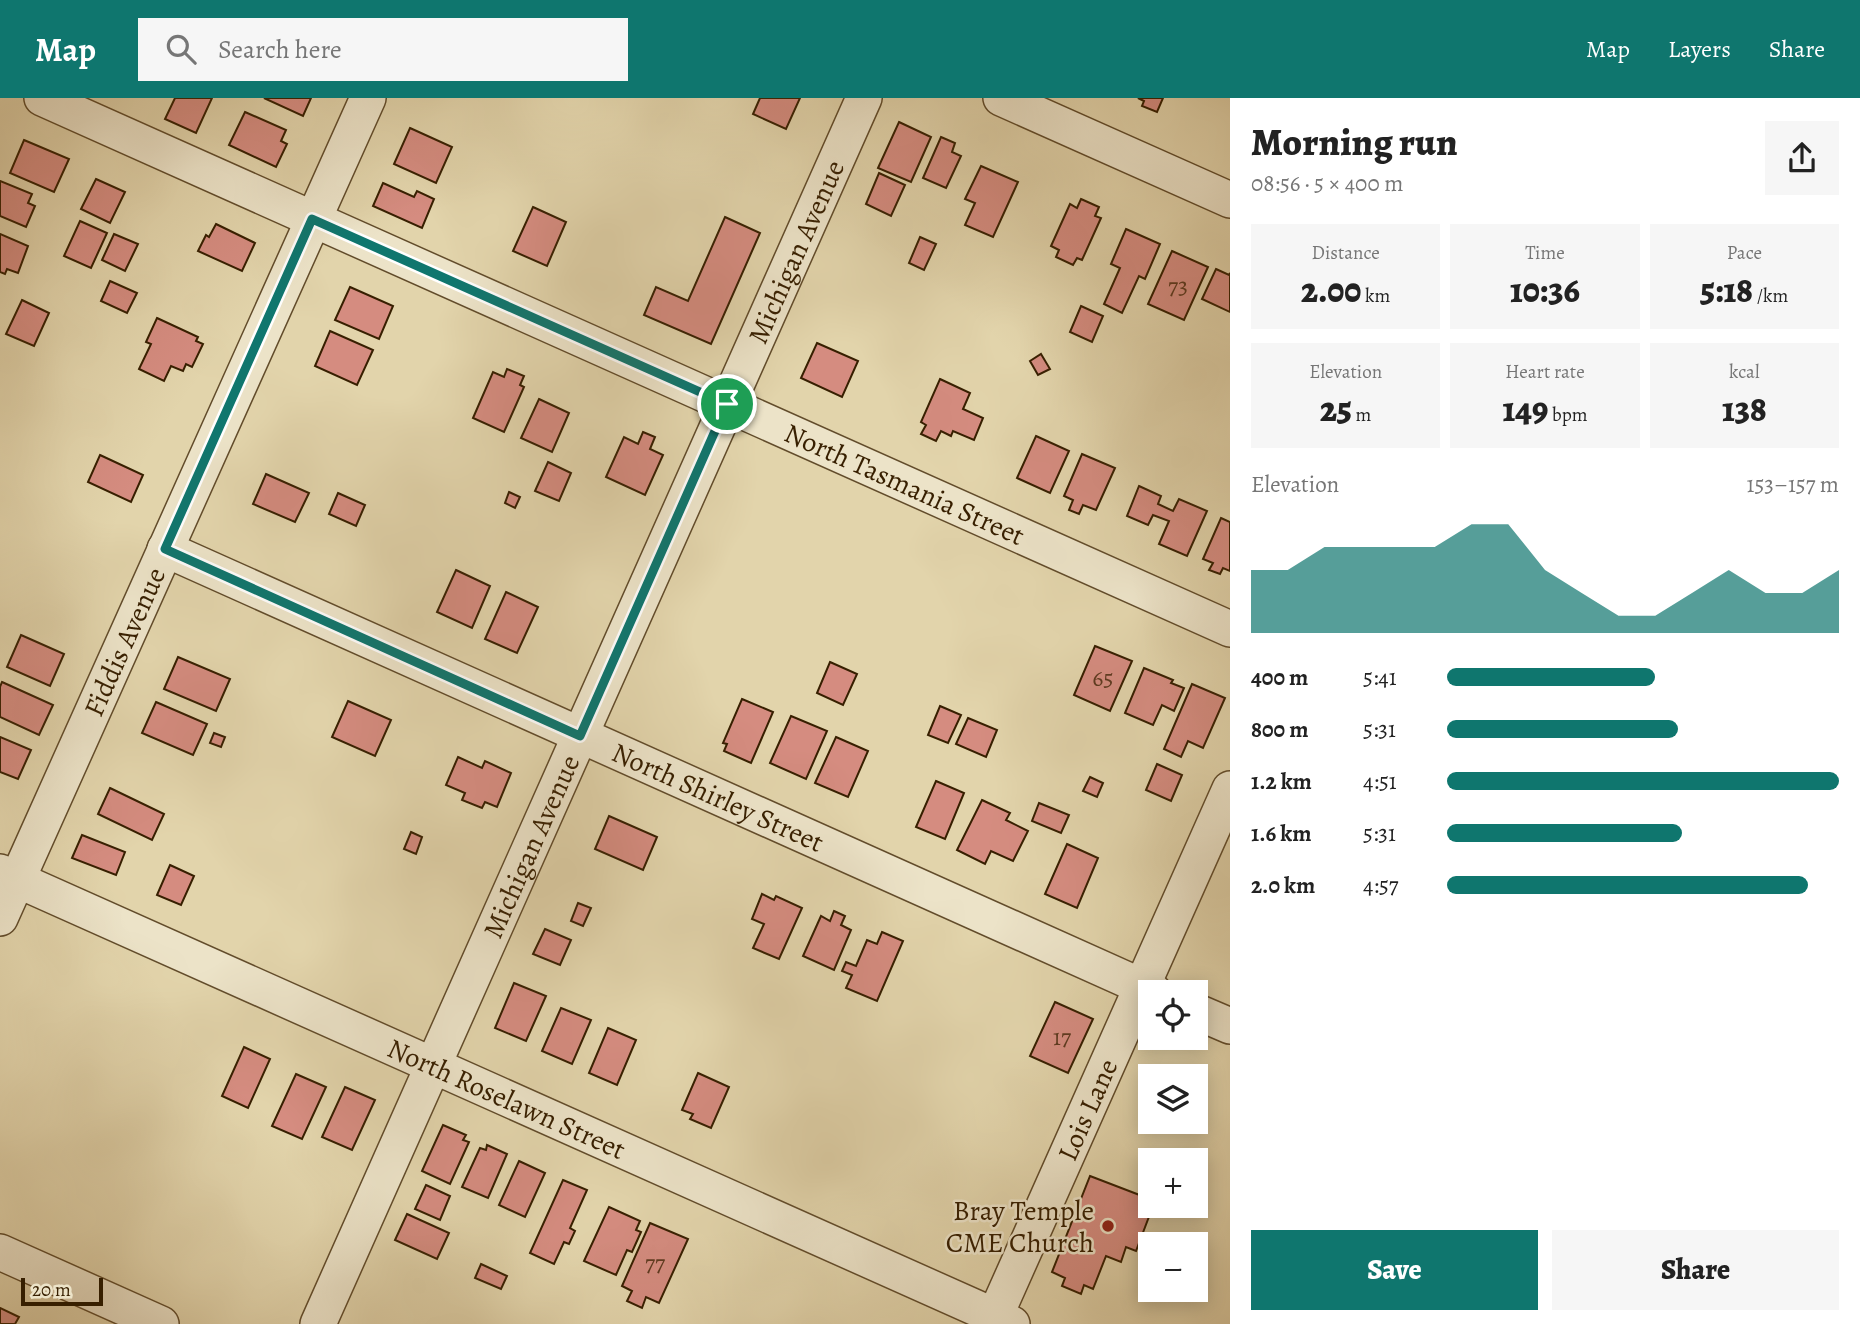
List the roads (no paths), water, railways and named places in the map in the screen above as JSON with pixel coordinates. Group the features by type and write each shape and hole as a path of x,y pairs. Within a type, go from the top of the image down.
{"street":[{"name":"North Tasmania Street","path":"41,98 1230,629"},
{"name":"Fiddis Avenue","path":"0,918 8,876 165,549 368,98"},
{"name":"Michigan Avenue","path":"318,1324 864,98"},
{"path":"1001,98 1230,200"},
{"name":"North Shirley Street","path":"165,549 1138,985"},
{"name":"Lois Lane","path":"1152,980 1230,789"},
{"name":"North Roselawn Street","path":"8,876 1004,1320"},
{"name":"Lois Lane","path":"1004,1320 1138,1012"},
{"path":"1208,1017 1230,1026"},
{"path":"0,1252 161,1324"}],"place":[{"name":"Bray Temple CME Church","path":"1108,1226"}]}
